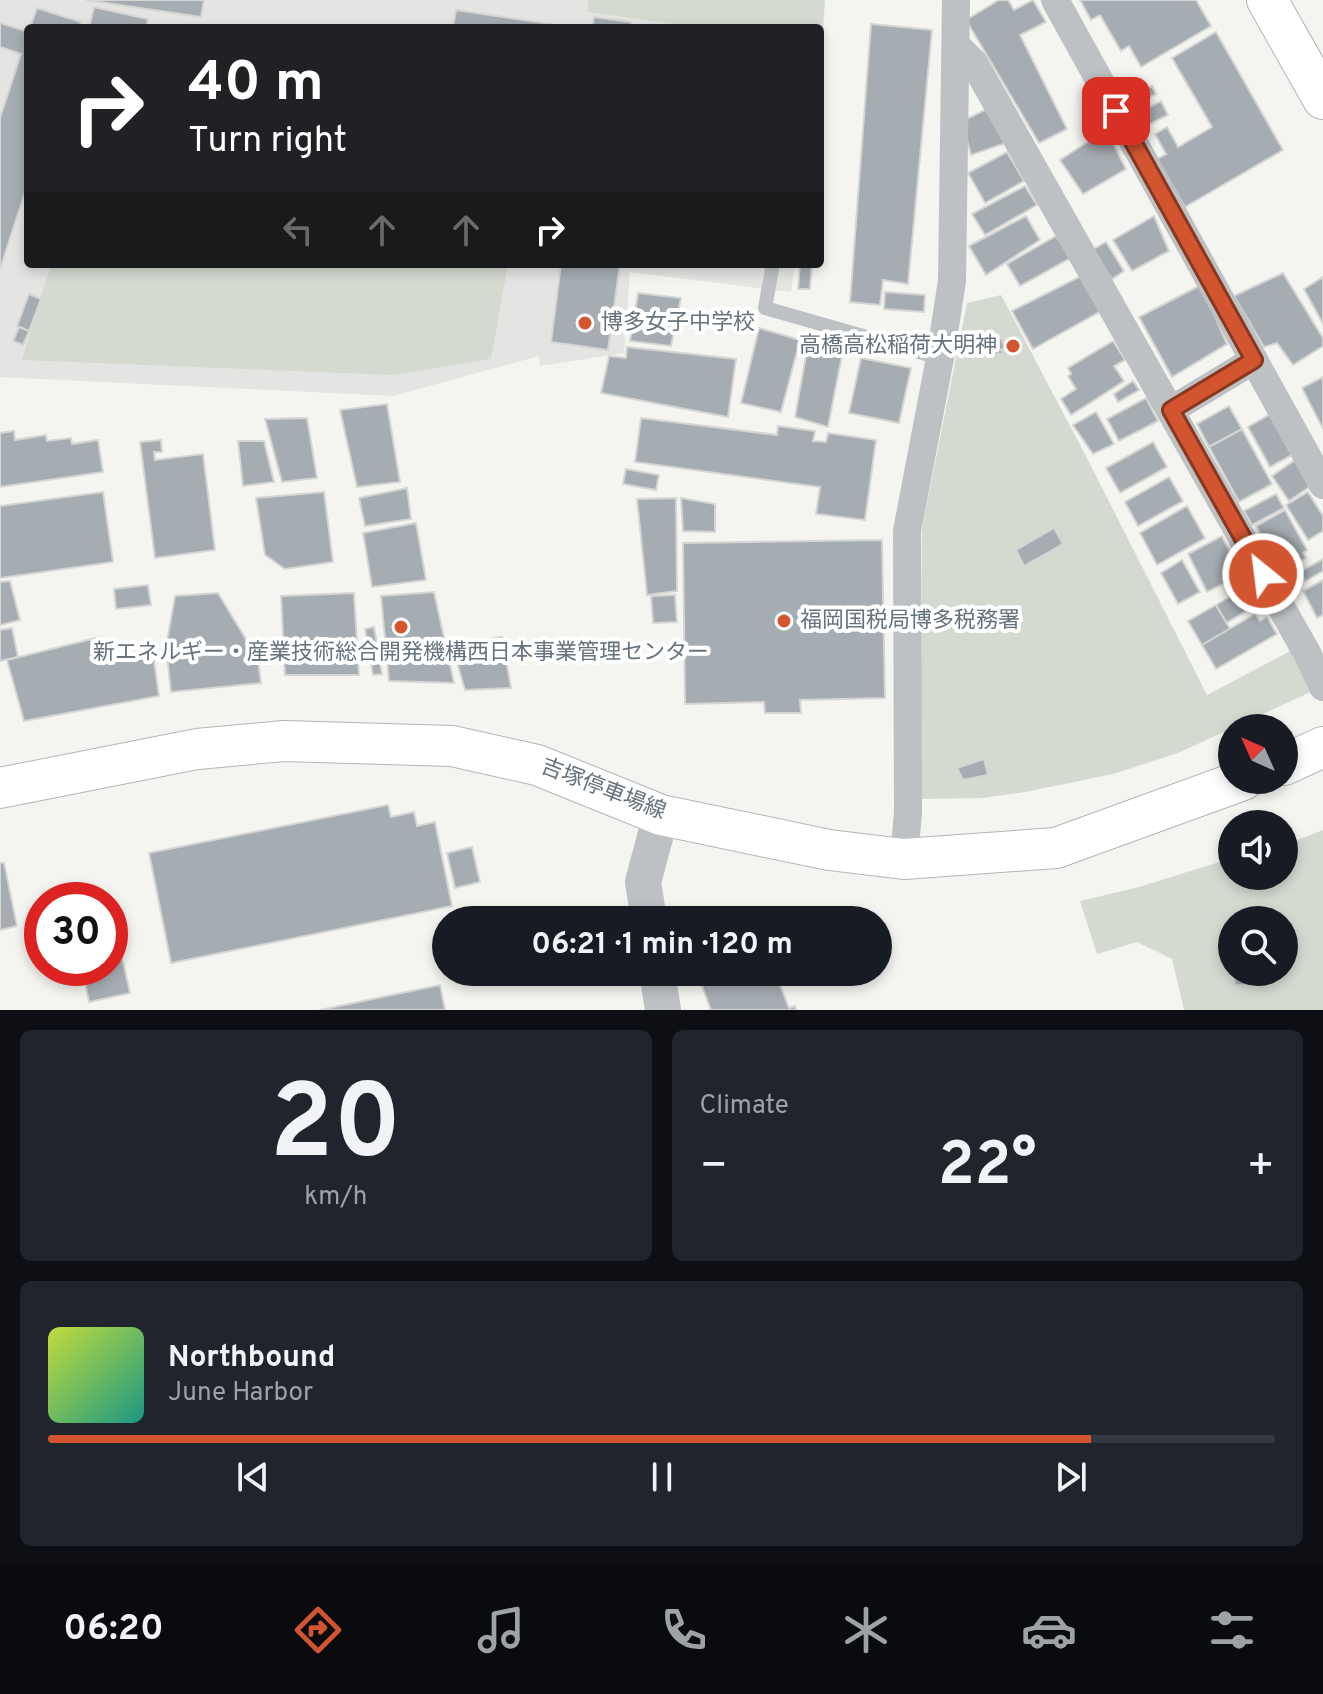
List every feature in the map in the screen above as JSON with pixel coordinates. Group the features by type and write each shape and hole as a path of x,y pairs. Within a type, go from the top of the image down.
{"main road":[{"path":"1267,0 1323,99"},
{"name":"吉塚停車場線","path":"0,788 197,749 284,741 452,746 537,765 661,815 829,850 904,859 1056,848 1218,789"},
{"path":"1298,759 1323,747"}],"street":[{"path":"904,859 908,812 907,531 952,281 956,0"},
{"path":"1055,0 1323,485"},
{"path":"956,45 974,63 1307,653 1323,687"},
{"path":"1171,410 1254,360"},
{"path":"647,906 643,882 661,815"},
{"path":"659,986 663,1010"}],"lane":[{"path":"772,268 765,308 940,358"}],"shaded area":[{"path":"0,0 588,0 587,12 672,24 24,24 24,268 794,268 791,292 630,272 624,353 540,366 539,356 393,396 0,377"},
{"path":"588,0 825,0 823,24 672,24 587,12"},
{"path":"50,268 507,268 491,359 392,375 22,360"},
{"path":"1001,295 1207,695 1294,649 1315,690 1263,714 1218,714 1218,735 1178,753 1113,774 982,798 920,799 922,528 967,303"},
{"path":"1323,830 1323,1010 1184,1010 1172,959 1137,942 1097,954 1080,901 1139,887 1218,862 1218,890 1298,890 1298,840"}],"building":[{"path":"86,0 204,0 201,17"},
{"path":"999,0 1008,0 1014,10 1033,0 1046,22 1020,35 1067,129 1039,143 966,20"},
{"path":"1080,0 1196,0 1211,26 1141,67 1129,46 1121,51 1100,15 1091,20"},
{"path":"94,7 148,19 147,24 90,24"},
{"path":"37,8 81,22 80,24 31,24"},
{"path":"456,10 551,24 454,24"},
{"path":"594,17 631,22 631,24 593,24"},
{"path":"0,23 24,31 24,195 0,269 0,118 21,54 0,47"},
{"path":"871,24 932,30 908,284 883,280 880,305 850,302"},
{"path":"1216,32 1283,150 1185,207 1157,159 1166,154 1155,134 1167,127 1178,147 1212,127 1172,58"},
{"path":"1152,86 1156,94 1126,107 1123,99"},
{"path":"1161,101 1168,115 1138,130 1131,117"},
{"path":"987,109 1006,143 971,155 962,121"},
{"path":"1106,130 1126,169 1083,194 1060,160"},
{"path":"1007,152 1024,181 985,203 968,173"},
{"path":"1025,186 1037,205 985,235 972,214"},
{"path":"1026,216 1040,240 986,275 969,246"},
{"path":"1154,216 1169,251 1132,271 1113,240"},
{"path":"1056,236 1071,258 1020,286 1007,264"},
{"path":"1106,242 1124,271 1112,279 1092,250"},
{"path":"560,268 619,268 608,350 551,342"},
{"path":"800,268 812,268 810,289 798,289"},
{"path":"1283,273 1323,338 1323,346 1293,365 1277,343 1264,347 1234,296"},
{"path":"1081,276 1101,311 1033,349 1012,311"},
{"path":"1323,277 1323,324 1304,289"},
{"path":"1201,285 1227,344 1172,377 1139,317"},
{"path":"885,292 925,295 924,312 884,309"},
{"path":"638,293 681,298 671,346 630,341"},
{"path":"29,294 41,299 29,331 17,326"},
{"path":"19,327 29,331 23,345 13,341"},
{"path":"759,328 800,340 781,412 741,403"},
{"path":"999,334 1005,347 1001,350 1004,353 992,355 985,341"},
{"path":"1113,341 1125,360 1114,366 1124,381 1071,415 1061,399 1076,389 1068,376 1071,374 1068,368"},
{"path":"808,344 844,345 828,427 795,417"},
{"path":"627,347 736,359 728,417 601,393 609,356 626,358"},
{"path":"861,358 911,368 899,423 849,413"},
{"path":"1323,377 1323,429 1302,388"},
{"path":"1133,381 1139,390 1118,402 1114,394"},
{"path":"1146,398 1158,421 1119,441 1107,419"},
{"path":"387,404 400,482 357,487 340,410"},
{"path":"1229,406 1242,429 1209,447 1197,424"},
{"path":"1096,412 1114,444 1093,454 1073,425"},
{"path":"1272,413 1295,453 1270,467 1248,427"},
{"path":"307,418 317,478 282,482 265,419"},
{"path":"641,418 777,435 778,426 815,431 813,441 826,442 828,433 876,440 865,520 816,514 820,487 635,462"},
{"path":"1242,429 1272,484 1239,502 1209,447"},
{"path":"14,431 15,440 46,435 47,441 71,438 72,444 98,440 103,472 0,487 0,433"},
{"path":"161,440 162,452 154,452 155,460 203,454 215,550 155,558 140,442"},
{"path":"238,441 264,441 274,482 243,486"},
{"path":"1153,442 1167,467 1120,493 1106,468"},
{"path":"1298,458 1315,483 1289,501 1272,476"},
{"path":"626,469 659,475 656,490 623,484"},
{"path":"1169,477 1183,501 1138,526 1125,502"},
{"path":"407,488 411,519 365,526 359,498"},
{"path":"103,492 113,562 0,578 0,506"},
{"path":"324,492 333,562 285,569 265,555 256,498"},
{"path":"1308,492 1323,516 1323,531 1308,540 1286,505"},
{"path":"1276,494 1284,508 1252,525 1244,511"},
{"path":"676,498 677,591 647,595 637,499"},
{"path":"681,498 715,504 715,532 683,531"},
{"path":"1187,506 1205,538 1157,565 1140,533"},
{"path":"1285,510 1307,550 1303,553 1306,558 1281,571 1256,526"},
{"path":"416,523 426,580 372,587 363,533"},
{"path":"1054,528 1063,544 1024,566 1016,550"},
{"path":"1222,536 1241,575 1207,592 1188,554"},
{"name":"福岡国税局博多税務署","path":"882,540 885,698 800,700 801,713 765,713 764,702 685,704 683,543"},
{"path":"1323,559 1323,571 1305,581 1300,572"},
{"path":"1182,560 1200,592 1178,604 1161,573"},
{"path":"1323,580 1323,615 1317,618 1303,591"},
{"path":"10,581 20,620 0,625 0,582"},
{"path":"148,585 151,605 116,609 114,589"},
{"path":"1248,586 1258,604 1226,623 1216,605"},
{"path":"434,592 454,683 389,681 381,596"},
{"path":"218,593 258,659 261,683 171,692 166,647 175,596"},
{"path":"354,593 359,675 285,675 281,596"},
{"path":"675,595 677,622 653,623 651,596"},
{"path":"1216,605 1230,629 1202,645 1188,621"},
{"path":"1255,614 1260,621 1267,617 1277,634 1216,669 1202,645"},
{"path":"374,627 382,674 373,675 365,629"},
{"path":"12,628 18,657 0,661 0,630"},
{"path":"100,637 106,659 153,653 159,696 24,721 7,660"},
{"path":"502,637 511,688 465,690 452,645"},
{"path":"984,759 988,775 963,780 957,768"},
{"path":"388,805 391,817 414,812 417,826 435,822 452,906 432,906 432,910 171,963 149,853"},
{"path":"472,847 480,882 455,888 447,853"},
{"path":"0,863 4,863 17,926 0,930"},
{"path":"128,984 130,993 89,1002 86,986"},
{"path":"440,986 445,1010 320,1010"},
{"path":"702,986 780,986 789,1008 795,1006 796,1010 711,1010"}],"place":[{"name":"博多女子中学校","path":"585,323"},
{"name":"高橋高松稲荷大明神","path":"1013,346"},
{"name":"福岡国税局博多税務署","path":"784,621"},
{"name":"新エネルギー・産業技術総合開発機構西日本事業管理センター","path":"401,627"}],"route":[{"path":"1116,111 1254,360 1171,410 1263,574"}]}
